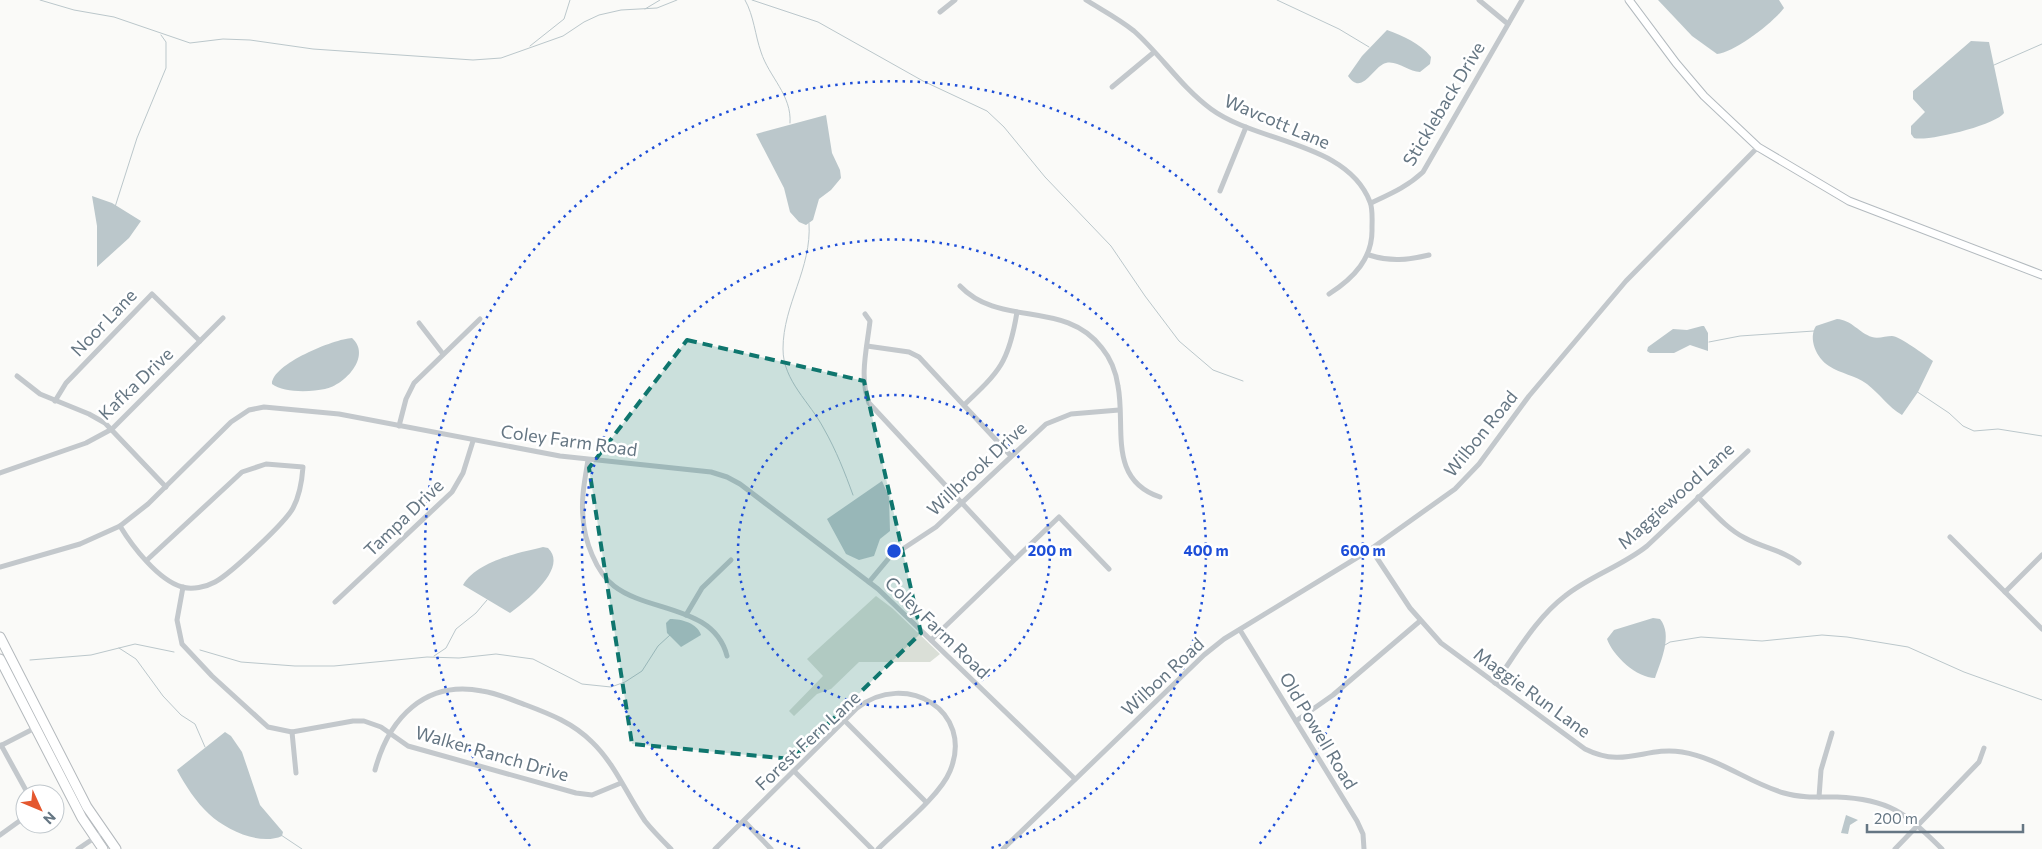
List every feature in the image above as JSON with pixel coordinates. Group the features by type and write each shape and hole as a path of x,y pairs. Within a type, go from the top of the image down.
{"highway":[{"path":"0,637 87,807 116,849"},
{"path":"0,659 94,838 103,849"}],"street":[{"path":"940,12 955,0"},
{"name":"Wavcott Lane","path":"1086,0 1135,32 1204,104 1246,127 1333,161 1348,171 1361,184 1371,203 1372,232 1369,255"},
{"path":"1479,0 1508,24"},
{"name":"Stickleback Drive","path":"1371,203 1396,192 1423,172 1522,0"},
{"path":"1629,0 1676,63 1704,96 1758,147 1825,188 1865,208 2042,275"},
{"path":"1112,87 1153,52"},
{"path":"1220,191 1246,127"},
{"name":"Wilbon Road","path":"1004,849 1204,655 1240,630 1371,549 1437,503 1464,480 1552,368 1617,291 1658,246 1758,147"},
{"path":"1330,294 1347,282 1369,255 1386,260 1407,260 1429,255"},
{"path":"960,286 971,298 984,305 1066,321 1096,340 1112,363 1119,387 1122,457 1127,469 1150,493 1160,497"},
{"name":"Noor Lane","path":"55,401 66,383 152,294 200,341"},
{"path":"964,405 990,380 1004,363 1012,341 1016,312"},
{"path":"865,314 870,321 864,378 865,391 869,403 961,504 1014,558"},
{"name":"Kafka Drive","path":"0,473 86,443 112,429 223,318"},
{"path":"400,426 410,388 480,319"},
{"path":"419,323 443,354"},
{"path":"867,346 909,352 919,357 1011,456"},
{"path":"17,376 40,394 89,414 112,429 166,486"},
{"name":"Coley Farm Road","path":"0,567 80,544 120,526 166,486 231,422 254,408 270,407 313,410 473,441 588,460 700,471 727,477 750,491 869,582 1075,779"},
{"name":"Willbrook Drive","path":"869,582 889,558 929,532 1046,424 1071,414 1119,410"},
{"name":"Tampa Drive","path":"335,602 452,492 463,472 473,441"},
{"name":"Maggiewood Lane","path":"1494,683 1546,614 1565,596 1639,552 1748,450"},
{"path":"588,460 583,518 589,545 603,574 611,584 622,591 686,615 705,625 723,642 727,656"},
{"path":"120,526 147,560 164,578 183,588 208,586 220,579 284,519 298,496 303,467 266,464 242,472 147,560"},
{"path":"1698,497 1735,532 1755,543 1789,554 1799,563"},
{"path":"931,640 1014,558 1059,517 1109,569"},
{"path":"1950,537 2042,629"},
{"name":"Maggie Run Lane","path":"1371,549 1420,621 1446,647 1571,740 1592,753 1623,758 1660,752 1682,752 1702,757 1776,790 1801,797 1858,798 1877,801 1898,810 1942,849"},
{"path":"2005,592 2042,555"},
{"path":"686,615 702,588 732,560"},
{"name":"Walker Ranch Drive","path":"183,588 177,628 185,649 259,721 274,729 292,732 359,721 375,725 408,746 576,793 592,795 621,783"},
{"path":"1296,721 1334,695 1420,621"},
{"name":"Old Powell Road","path":"1240,630 1357,820 1363,834 1364,849"},
{"path":"375,770 389,733 408,710 430,696 457,690 482,691 550,714 575,727 601,752 646,822 671,849"},
{"name":"Forest Fern Lane","path":"715,849 866,701 890,693 916,695 937,707 950,724 955,752 945,781 878,849"},
{"path":"845,721 926,802"},
{"path":"22,784 0,746 35,728"},
{"path":"292,732 296,773"},
{"path":"1819,797 1821,770 1832,732"},
{"path":"1895,849 1979,762 1984,748"},
{"path":"794,771 872,849"},
{"path":"744,821 771,849"},
{"path":"0,835 15,824"},
{"path":"78,849 103,832"}],"highlighted area":[{"path":"687,340 864,381 921,633 792,759 632,744 589,468"}],"shaded area":[{"path":"1658,0 1779,0 1784,8 1772,21 1743,43 1717,54 1692,36"},
{"path":"1387,30 1405,37 1422,48 1431,57 1430,64 1420,72 1394,63 1386,63 1381,65 1363,82 1353,82 1348,76 1362,56"},
{"path":"1971,41 1989,42 2004,113 1988,123 1961,132 1921,139 1914,138 1911,134 1911,126 1925,112 1913,99 1913,91"},
{"path":"826,115 832,153 840,170 841,178 831,190 819,199 813,220 806,225 799,222 790,212 784,188 756,134"},
{"path":"92,196 112,203 141,221 129,238 97,267 97,226"},
{"path":"1837,319 1851,324 1872,337 1892,336 1900,339 1933,361 1918,392 1902,415 1867,384 1834,369 1820,358 1813,342 1816,326"},
{"path":"1704,326 1708,333 1708,351 1690,345 1674,353 1650,353 1647,351 1648,347 1673,329 1687,330"},
{"path":"352,338 357,345 358,361 348,376 340,382 325,389 305,391 283,389 272,384 275,376 282,369 305,354 343,339"},
{"path":"882,481 889,497 890,531 880,539 874,556 859,560 846,554 827,519"},
{"path":"543,547 548,548 553,556 553,565 549,574 534,593 510,613 463,585 469,577 488,564 510,555"},
{"path":"876,596 892,608 940,654 930,662 859,662 831,689 817,694 794,716 789,711 823,676 807,659"},
{"path":"1653,618 1660,619 1666,633 1665,648 1655,678 1641,674 1626,665 1614,652 1607,639 1614,630"},
{"path":"670,619 689,622 696,627 701,635 681,647 667,633 666,623"},
{"path":"5,655 61,762 59,763 2,657"},
{"path":"225,732 231,736 242,752 260,805 283,832 282,836 273,839 254,838 224,826 200,804 177,770"},
{"path":"1846,815 1858,820 1850,825 1848,834 1841,833"}],"waterway":[{"path":"40,0 74,10 114,17 190,43 223,39 250,40 313,49 473,60 501,58 563,36 584,22 599,15 621,10 657,8 677,0"},
{"path":"530,46 564,19 570,0"},
{"path":"645,9 660,0"},
{"path":"745,0 765,61 784,95 790,113 790,123"},
{"path":"752,0 818,22 923,81 987,111 1004,127 1045,177 1111,246 1179,341 1213,370 1243,381"},
{"path":"1277,0 1339,29 1369,47"},
{"path":"115,207 137,138 166,68 166,42 161,35"},
{"path":"1994,65 2042,44"},
{"path":"809,223 809,240 806,256 787,317 784,333 784,361 792,381 828,437 853,495"},
{"path":"1709,342 1740,336 1814,331"},
{"path":"1916,391 1949,413 1963,426 1974,431 1998,429 2042,436"},
{"path":"434,656 446,648 456,629 476,613 487,600"},
{"path":"200,650 241,662 295,666 334,666 427,657 459,658 496,654 533,659 582,684 611,687 625,682 642,671 658,646 670,635"},
{"path":"1665,645 1670,642 1701,637 1762,641 1822,635 1847,637 1908,647 1964,672 2042,700"},
{"path":"30,660 91,655 135,644 174,652"},
{"path":"119,648 136,659 163,696 181,715 195,724 205,747"},
{"path":"281,835 302,849"}]}
